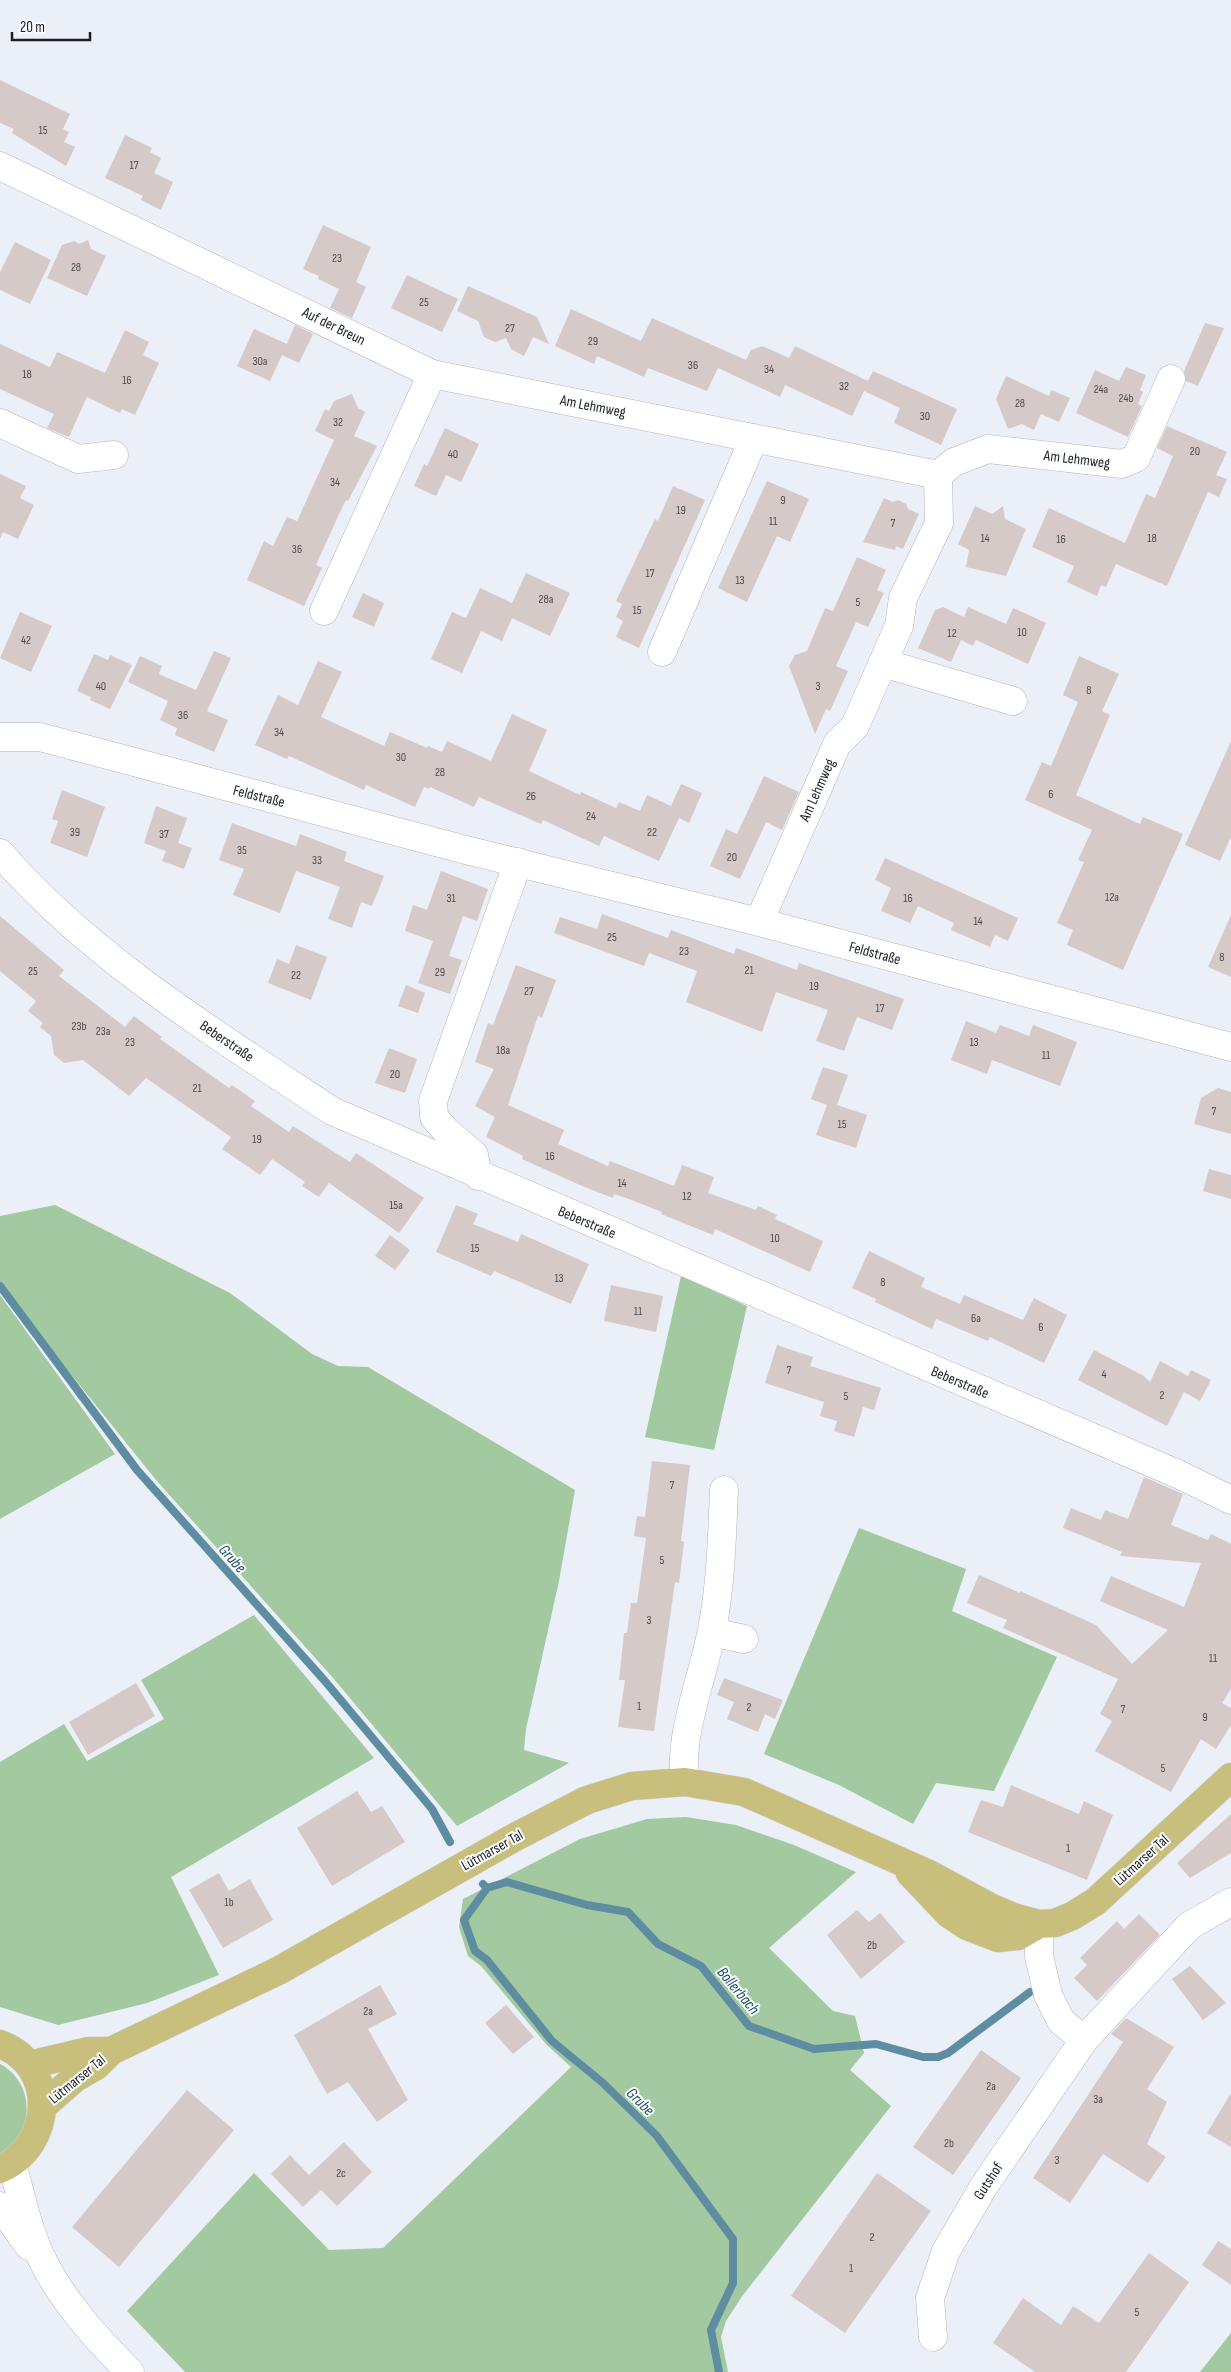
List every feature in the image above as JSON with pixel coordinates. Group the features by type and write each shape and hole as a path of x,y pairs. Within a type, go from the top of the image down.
{"main road":[{"name":"Lütmarser Tal","path":"43,2106 76,2078 96,2066 111,2051 278,1971 517,1836 587,1800 632,1786 686,1782 744,1792 894,1859 921,1883 949,1914 968,1926 998,1938 1018,1936 1039,1924 1054,1923 1072,1916 1095,1902 1231,1777"},
{"path":"0,2044 10,2048 29,2065 36,2077 43,2106 39,2128 29,2148 6,2166"},
{"name":"Lütmarser Tal","path":"29,2065 88,2051 111,2051"}],"street":[{"name":"Auf der Breun","path":"0,166 432,374"},
{"name":"Am Lehmweg","path":"432,374 938,474 954,462 988,449 1122,464 1136,458 1171,379"},
{"path":"324,611 432,374"},
{"path":"0,422 78,459 114,455"},
{"path":"662,652 754,438"},
{"name":"Am Lehmweg","path":"759,922 837,744 855,726 899,626 903,598 938,523 938,474"},
{"path":"882,663 1013,700"},
{"name":"Feldstraße","path":"0,737 40,737 206,782 759,922 1231,1046"},
{"name":"Beberstraße","path":"0,853 30,888 101,948 212,1032 332,1112 1180,1475 1231,1500"},
{"path":"478,1176 474,1155 446,1131 434,1117 433,1101 518,862"},
{"path":"686,1782 683,1753 712,1632 721,1565 724,1490"},
{"path":"712,1632 744,1639"},
{"name":"Gutshof","path":"933,2337 930,2298 946,2251 984,2186 1084,2040 1189,1926 1231,1902"},
{"path":"1039,1924 1039,1956 1048,1995 1061,2021 1084,2040"},
{"path":"6,2166 42,2260"},
{"path":"0,2206 24,2241 42,2260 80,2317 130,2372"}],"green space":[{"path":"55,1205 230,1293 312,1354 338,1366 368,1367 575,1490 559,1581 526,1729 524,1750 569,1763 457,1826 334,1679 156,1480 0,1286 0,1216"},
{"path":"681,1276 747,1306 714,1450 645,1437"},
{"path":"0,1295 115,1454 0,1519"},
{"path":"859,1528 966,1569 952,1611 1057,1657 994,1791 936,1783 913,1824 839,1785 764,1754"},
{"path":"254,1615 374,1758 171,1877 219,1975 147,2003 58,2025 0,2007 0,1762 64,1724 87,1761 164,1719 141,1680"},
{"path":"686,1817 736,1825 794,1845 856,1872 769,1948 833,2011 855,2016 864,2053 850,2070 891,2106 743,2295 726,2321 721,2337 728,2372 185,2372 127,2311 254,2173 329,2250 383,2248 571,2067 546,2044 481,1966 468,1956 459,1927 463,1899 580,1839 647,1819"},
{"path":"0,2064 10,2071 23,2089 27,2111 21,2133 14,2145 0,2155"},
{"path":"1231,2333 1231,2372 1200,2372"}],"building":[{"path":"0,80 70,114 63,129 69,132 64,142 75,147 66,166 12,133 14,129 0,123"},
{"path":"125,135 152,148 150,152 161,158 154,173 173,182 161,210 141,200 143,196 105,178"},
{"path":"323,225 371,247 356,282 366,287 352,318 330,308 339,289 318,279 319,276 303,269"},
{"path":"88,240 91,249 106,256 87,296 47,278 62,245 74,241 79,244"},
{"path":"15,242 51,260 30,304 0,290 0,272"},
{"path":"407,275 458,299 442,332 391,308"},
{"path":"468,286 537,317 549,344 533,337 524,356 511,349 506,338 495,342 484,337 478,321 457,311"},
{"path":"571,309 641,341 652,318 746,360 751,350 762,346 789,358 795,346 868,381 873,371 957,409 941,445 894,423 900,408 864,391 852,416 785,385 780,397 718,368 707,391 648,368 644,377 597,356 594,364 555,346"},
{"path":"1205,323 1224,328 1198,386 1186,381 1184,371"},
{"path":"295,325 313,334 299,363 282,355 270,381 237,366 254,329 287,344"},
{"path":"125,330 149,342 143,355 159,363 135,415 122,409 120,413 87,397 69,437 47,428 54,414 0,389 0,344 50,367 57,352 105,373"},
{"path":"1126,367 1146,375 1140,390 1143,392 1138,404 1142,406 1128,437 1076,413 1095,370 1119,381"},
{"path":"1006,376 1049,396 1051,390 1070,398 1059,422 1041,414 1034,430 1022,424 1008,429 996,399"},
{"path":"352,394 358,408 365,412 354,436 377,446 348,501 346,500 340,512 316,565 322,568 304,606 247,580 264,541 273,546 287,517 297,521 334,440 315,431 325,409 329,411 334,401"},
{"path":"1167,426 1227,452 1216,475 1227,479 1219,497 1208,492 1167,586 1116,564 1106,587 1101,585 1097,596 1067,582 1074,566 1032,547 1049,508 1125,543 1146,494 1155,498 1173,456 1157,448"},
{"path":"445,428 479,444 461,482 446,475 436,496 414,486 424,464 427,466"},
{"path":"0,474 26,486 20,498 34,505 18,539 3,532 0,539"},
{"path":"767,481 809,499 790,542 777,536 747,602 718,588"},
{"path":"673,486 705,500 639,648 616,637 623,621 616,617 622,604 616,601 655,519 658,521"},
{"path":"884,498 893,502 898,500 906,504 908,509 919,514 903,549 896,546 895,550 863,542"},
{"path":"975,506 992,514 1003,506 1005,519 1026,529 1006,576 966,567 969,550 958,544"},
{"path":"857,557 886,570 877,590 884,593 868,627 856,622 836,666 848,671 830,711 826,709 815,734 789,666 795,655 807,651 825,608 833,611"},
{"path":"526,573 570,593 550,636 512,618 502,641 481,631 462,673 431,659 452,612 466,618 480,588 512,603"},
{"path":"363,593 384,603 374,627 352,617"},
{"path":"943,607 964,617 968,607 1006,624 1013,608 1046,623 1028,664 976,640 973,646 961,640 951,662 918,648 935,610"},
{"path":"20,612 52,626 31,672 0,658"},
{"path":"214,651 231,658 207,711 228,720 214,752 175,735 177,728 160,720 168,701 128,682 140,656 162,666 159,674 196,690"},
{"path":"94,654 108,660 110,655 132,665 110,709 90,700 91,697 77,691"},
{"path":"1079,656 1119,674 1102,711 1110,715 1076,795 1140,824 1143,817 1183,834 1123,970 1067,945 1073,930 1057,923 1084,862 1078,860 1092,830 1025,800 1042,762 1051,766 1078,702 1063,695"},
{"path":"318,661 342,672 321,717 384,746 390,732 427,748 428,746 442,752 447,741 491,761 512,714 547,730 529,771 580,795 581,792 616,808 619,802 640,811 647,795 671,806 681,784 702,793 689,823 679,818 659,861 604,836 599,846 543,820 541,824 479,797 474,807 430,787 429,789 424,787 415,807 366,785 364,790 289,756 287,759 255,745 278,695 298,705"},
{"path":"1231,741 1231,837 1220,861 1185,845"},
{"path":"764,776 799,792 782,830 766,822 740,879 710,866 726,829 737,834"},
{"path":"62,790 105,807 87,857 50,843 58,821 52,819"},
{"path":"156,806 187,818 178,843 192,848 184,869 162,861 166,851 144,843"},
{"path":"232,823 296,846 300,834 347,852 344,861 384,876 372,906 361,902 352,928 328,919 340,887 296,871 280,913 233,895 244,869 219,860"},
{"path":"885,858 1018,918 1008,941 995,935 990,947 951,930 954,923 918,906 910,923 881,911 891,888 875,880"},
{"path":"441,871 488,889 477,921 463,916 449,956 462,960 450,994 418,983 433,941 405,931 413,905 427,910"},
{"path":"602,914 668,938 671,930 734,954 736,948 797,970 799,963 904,999 892,1030 857,1017 844,1051 816,1041 828,1010 776,992 762,1032 686,1002 697,971 649,953 644,966 554,933 560,917 597,929"},
{"path":"1231,915 1231,977 1208,967"},
{"path":"0,916 64,970 59,976 125,1027 134,1016 162,1037 160,1039 229,1088 232,1085 255,1101 251,1106 289,1132 293,1126 350,1162 356,1153 424,1198 399,1233 329,1183 319,1197 302,1186 305,1182 272,1159 260,1175 222,1149 231,1137 146,1078 129,1096 83,1060 64,1063 54,1055 51,1036 40,1027 43,1023 28,1011 36,1001 0,971"},
{"path":"296,945 327,957 311,1000 268,983 277,959 289,964"},
{"path":"516,965 556,980 542,1018 538,1016 508,1105 564,1130 558,1144 608,1166 610,1161 674,1186 682,1165 714,1177 708,1193 756,1210 758,1206 777,1215 775,1219 823,1241 810,1272 715,1229 713,1235 629,1199 614,1194 613,1198 582,1186 522,1159 523,1156 486,1137 495,1117 475,1106 494,1069 475,1062 488,1023 493,1025"},
{"path":"406,985 425,993 418,1013 398,1006"},
{"path":"966,1021 996,1033 1000,1025 1029,1036 1033,1025 1077,1042 1060,1086 992,1060 987,1074 951,1060"},
{"path":"389,1048 417,1059 405,1093 375,1083"},
{"path":"823,1067 848,1075 837,1105 867,1115 856,1148 816,1135 827,1105 811,1099"},
{"path":"1218,1088 1231,1092 1231,1134 1194,1124 1201,1098"},
{"path":"1209,1169 1231,1175 1231,1199 1203,1191"},
{"path":"456,1205 478,1214 473,1224 518,1242 521,1234 589,1264 571,1304 494,1271 491,1276 436,1252"},
{"path":"390,1235 410,1250 395,1270 375,1256"},
{"path":"869,1251 925,1278 921,1287 960,1304 964,1295 1023,1320 1034,1298 1067,1315 1044,1363 990,1337 988,1341 936,1319 932,1329 875,1302 876,1299 852,1288"},
{"path":"611,1285 663,1296 656,1332 604,1321"},
{"path":"777,1345 813,1357 810,1366 881,1388 874,1410 863,1407 854,1437 834,1431 837,1421 820,1416 824,1402 765,1383"},
{"path":"1094,1350 1144,1376 1150,1382 1160,1361 1188,1376 1191,1370 1211,1380 1200,1401 1184,1392 1167,1426 1078,1380"},
{"path":"652,1461 690,1465 681,1541 684,1542 679,1583 675,1582 654,1731 618,1727 625,1680 619,1680 624,1633 627,1633 631,1603 637,1603 646,1538 634,1536 637,1516 645,1517"},
{"path":"1144,1477 1183,1494 1171,1525 1208,1540 1211,1534 1231,1544 1231,1689 1222,1703 1231,1708 1231,1725 1216,1749 1201,1739 1171,1792 1095,1751 1112,1721 1100,1714 1118,1679 1003,1628 1007,1620 967,1603 979,1575 1096,1625 1132,1664 1168,1630 1100,1601 1111,1576 1184,1607 1201,1563 1120,1556 1122,1552 1063,1528 1071,1508 1101,1520 1105,1510 1128,1519"},
{"path":"724,1678 783,1700 775,1719 765,1714 758,1732 727,1719 734,1702 717,1695"},
{"path":"136,1683 155,1716 88,1755 69,1722"},
{"path":"1011,1785 1079,1814 1084,1801 1113,1815 1087,1880 968,1832 981,1800 1003,1807"},
{"path":"357,1791 371,1812 382,1806 405,1842 332,1886 297,1828"},
{"path":"1231,1814 1231,1853 1190,1878 1177,1863"},
{"path":"219,1873 229,1891 250,1879 273,1920 223,1948 189,1890"},
{"path":"857,1910 869,1922 880,1913 905,1942 861,1979 827,1935"},
{"path":"1139,1914 1160,1935 1097,2001 1074,1978 1087,1965 1080,1958 1117,1921 1124,1929"},
{"path":"1190,1966 1226,2003 1203,2020 1172,1979"},
{"path":"380,1985 397,2014 368,2029 408,2100 377,2122 348,2082 327,2094 294,2035"},
{"path":"506,2005 534,2037 513,2054 485,2023"},
{"path":"1126,2018 1174,2047 1147,2089 1167,2102 1147,2144 1166,2157 1148,2183 1103,2154 1070,2203 1033,2178 1123,2042 1111,2034"},
{"path":"981,2050 1021,2078 953,2175 913,2147"},
{"path":"187,2090 234,2130 119,2267 72,2227"},
{"path":"1231,2093 1231,2147 1207,2133"},
{"path":"344,2142 372,2172 337,2206 321,2190 303,2207 271,2174 290,2155 309,2175"},
{"path":"877,2173 931,2211 845,2333 791,2296"},
{"path":"1218,2241 1231,2249 1231,2285 1202,2265"},
{"path":"1149,2253 1189,2282 1126,2372 1035,2372 993,2343 1023,2298 1061,2325 1073,2306 1099,2323"}],"waterway":[{"name":"Grube","path":"0,1286 137,1470 324,1680 432,1809 450,1842"},
{"name":"Bollerbach","path":"487,1888 507,1882 587,1905 628,1912 658,1944 701,1966 749,2026 814,2049 876,2044 923,2057 938,2057 948,2053 1030,1992"},
{"name":"Grube","path":"483,1884 487,1888 464,1920 475,1951 487,1960 552,2041 603,2083 657,2136 733,2239 733,2283 711,2330 719,2372"}]}
